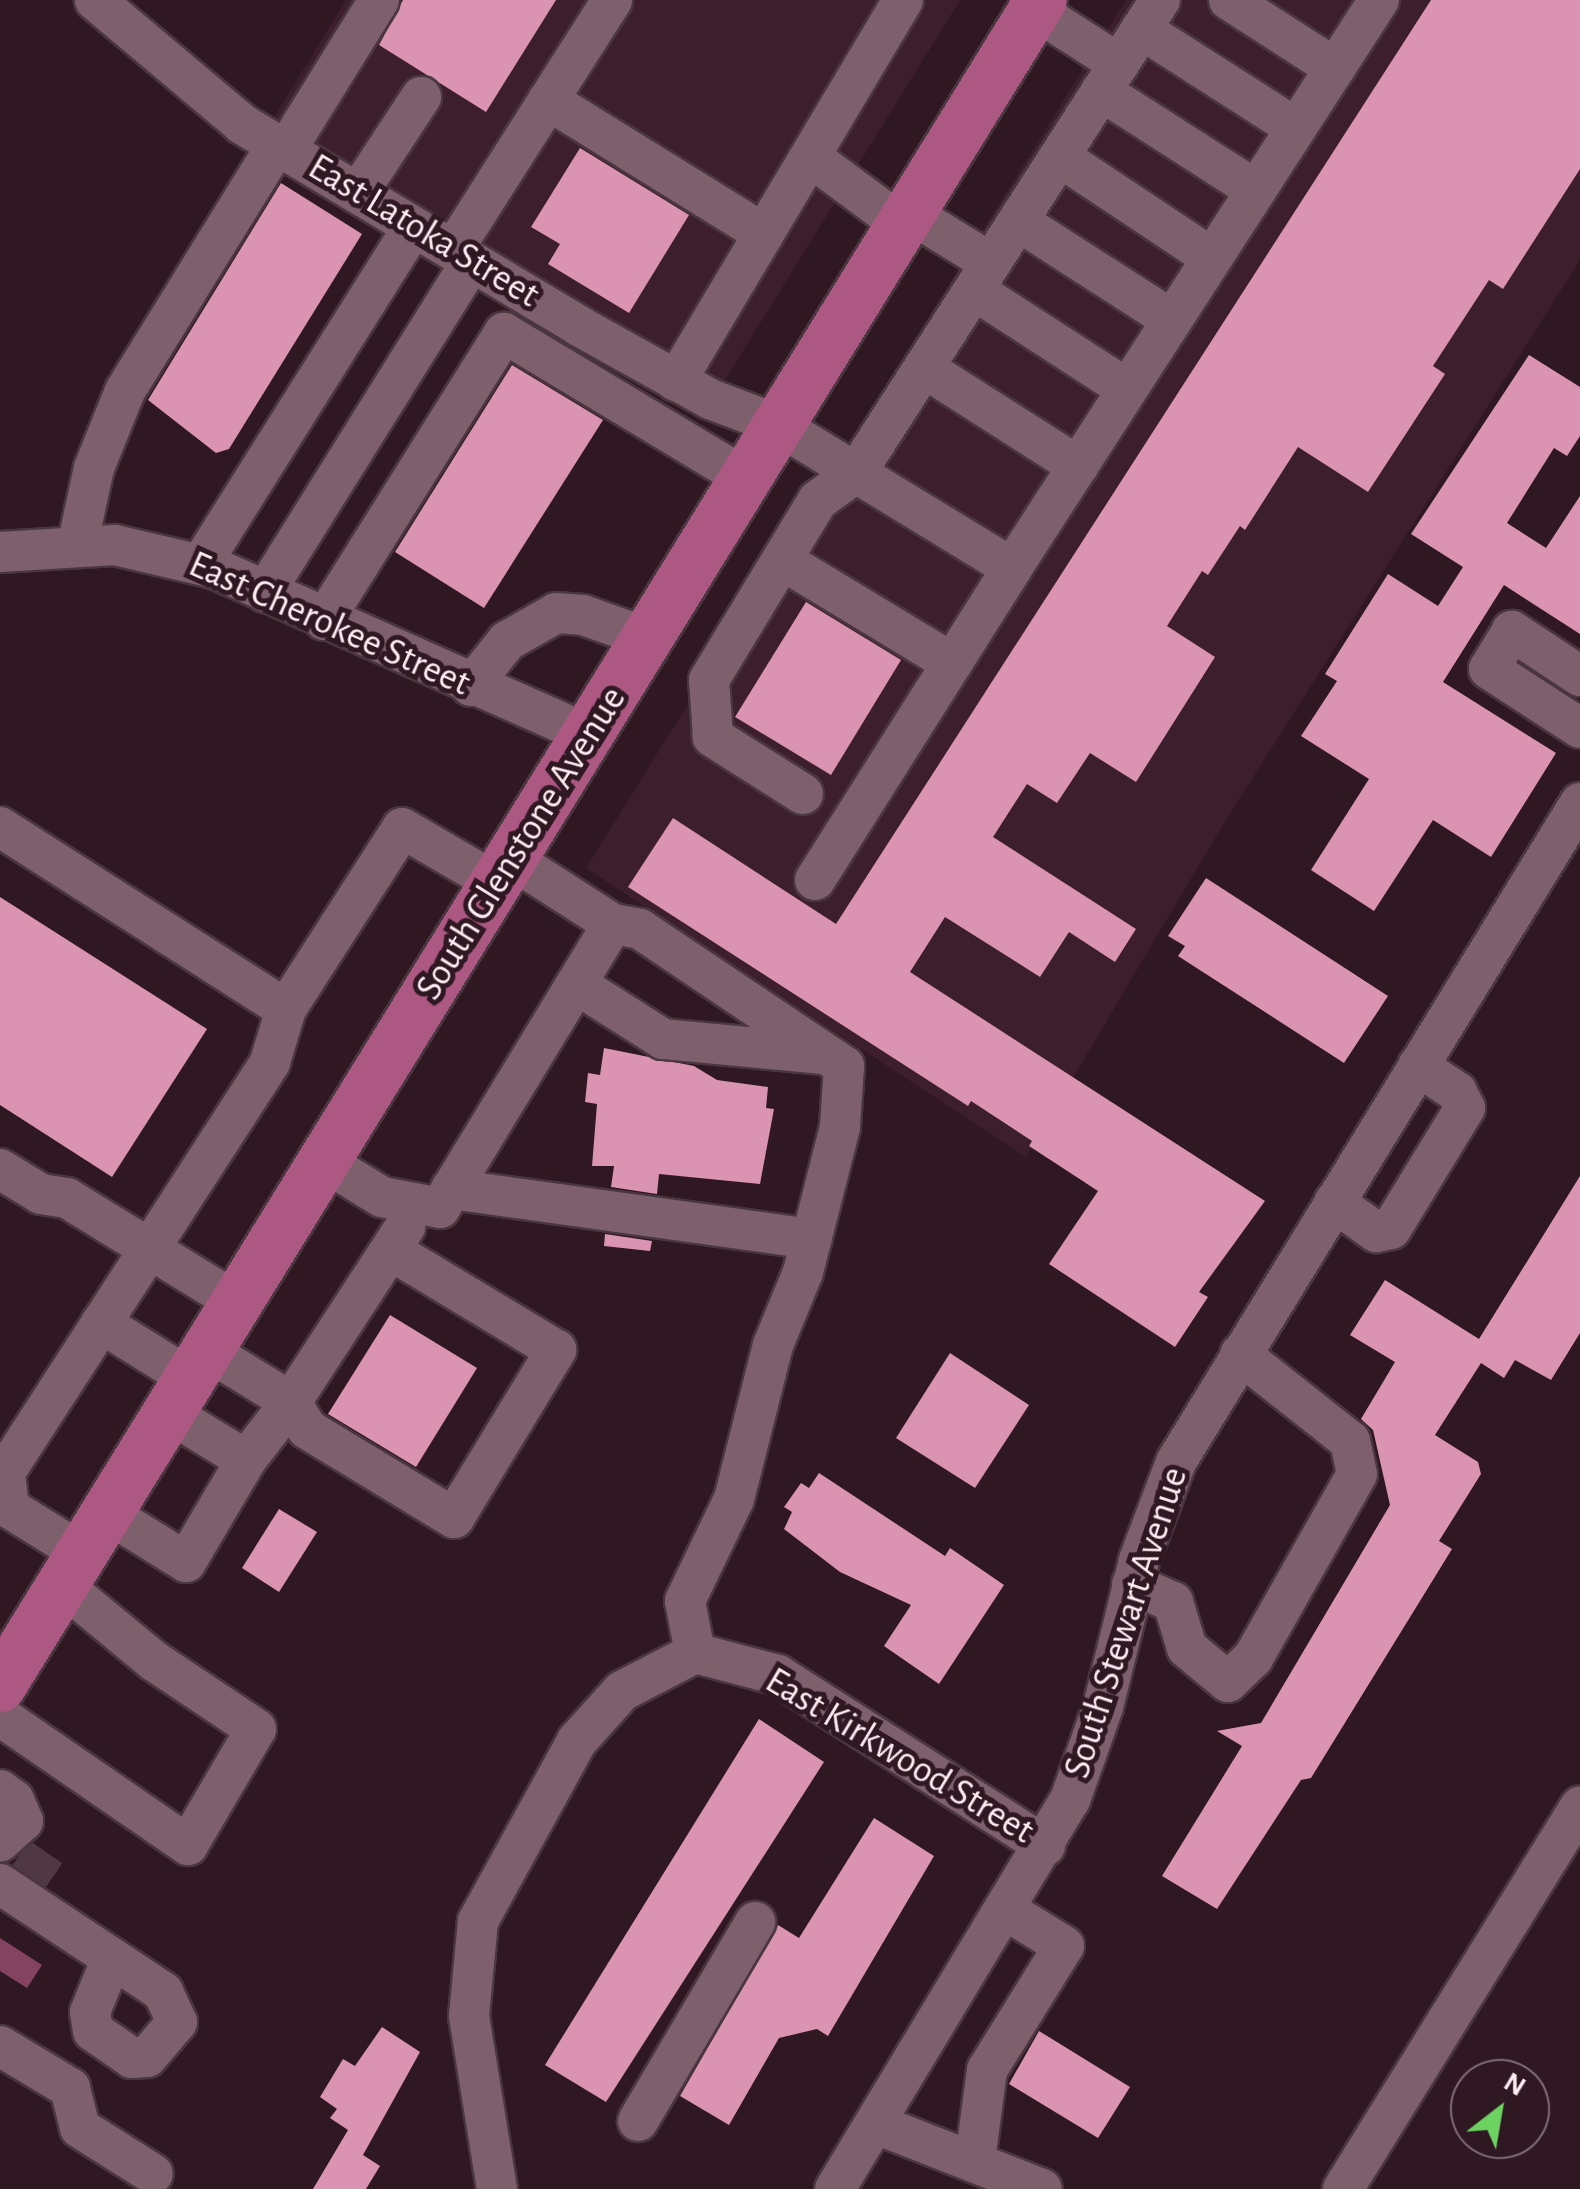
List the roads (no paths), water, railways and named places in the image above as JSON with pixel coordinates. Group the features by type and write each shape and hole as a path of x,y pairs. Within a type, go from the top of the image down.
{"main road":[{"name":"South Glenstone Avenue","path":"0,1686 591,736 776,424 1038,5"}],"street":[{"name":"East Latoka Street","path":"95,0 242,124 676,380 776,424 1012,568"},
{"path":"77,548 94,468 125,391 378,0"},
{"path":"265,592 462,256 548,100 612,0"},
{"path":"1229,0 1335,68"},
{"path":"814,880 1379,0"},
{"path":"676,380 812,158 894,3"},
{"path":"1038,5 1110,78 1256,190"},
{"path":"803,794 713,737 709,680 818,500 856,473 1151,14 1296,128"},
{"path":"358,193 421,97"},
{"path":"548,100 764,234"},
{"path":"1060,157 1212,258"},
{"path":"812,158 904,218 1127,389"},
{"path":"1018,221 1172,320"},
{"path":"200,564 414,227"},
{"path":"324,620 504,333 744,478"},
{"path":"924,368 1078,466"},
{"name":"East Cherokee Street","path":"0,552 115,546 200,564 591,736"},
{"path":"782,560 952,663"},
{"path":"471,686 507,642 556,613 582,615 648,638"},
{"path":"1580,676 1512,631 1489,668 1580,728"},
{"name":"South Stewart Avenue","path":"835,2189 1045,1846 1088,1756 1132,1584 1176,1462 1580,803"},
{"path":"0,826 286,1009"},
{"path":"411,1202 392,1250 291,1402 246,1460 186,1562 84,1551 4,1508 2,1464 11,1464 270,1062 286,1009 402,828 506,872 613,924 640,929 844,1066 841,1112 812,1239 773,1346 734,1499 685,1601 695,1653 622,1691 576,1741 478,1921 468,2016 497,2189"},
{"path":"325,1162 382,1197 440,1208 613,924"},
{"path":"576,984 662,1038 826,1054"},
{"path":"1334,1202 1376,1232 1392,1229 1465,1108 1457,1092 1418,1066"},
{"path":"0,1168 41,1194 67,1198 238,1303"},
{"path":"451,1189 812,1239"},
{"path":"189,1381 291,1402 307,1429 454,1518 556,1350 392,1250"},
{"path":"101,1324 189,1381 246,1460"},
{"path":"1132,1584 1173,1602 1187,1648 1228,1682 1252,1658 1356,1474 1350,1441 1240,1354"},
{"path":"0,1716 86,1772 108,1796 188,1846 256,1729 134,1644 84,1551"},
{"name":"East Kirkwood Street","path":"695,1653 778,1675 1045,1846"},
{"path":"0,1790 14,1800 23,1822 4,1860 69,1930 112,1958"},
{"path":"1342,2189 1580,1807"},
{"path":"58,1884 69,1930"},
{"path":"974,2160 988,2070 1064,1946 1006,1910"},
{"path":"638,2121 755,1922"},
{"path":"0,2046 70,2088 80,2128 153,2174"},
{"path":"876,2124 1042,2189"}],"tunnel":[{"path":"18,1857 57,1884"}]}
